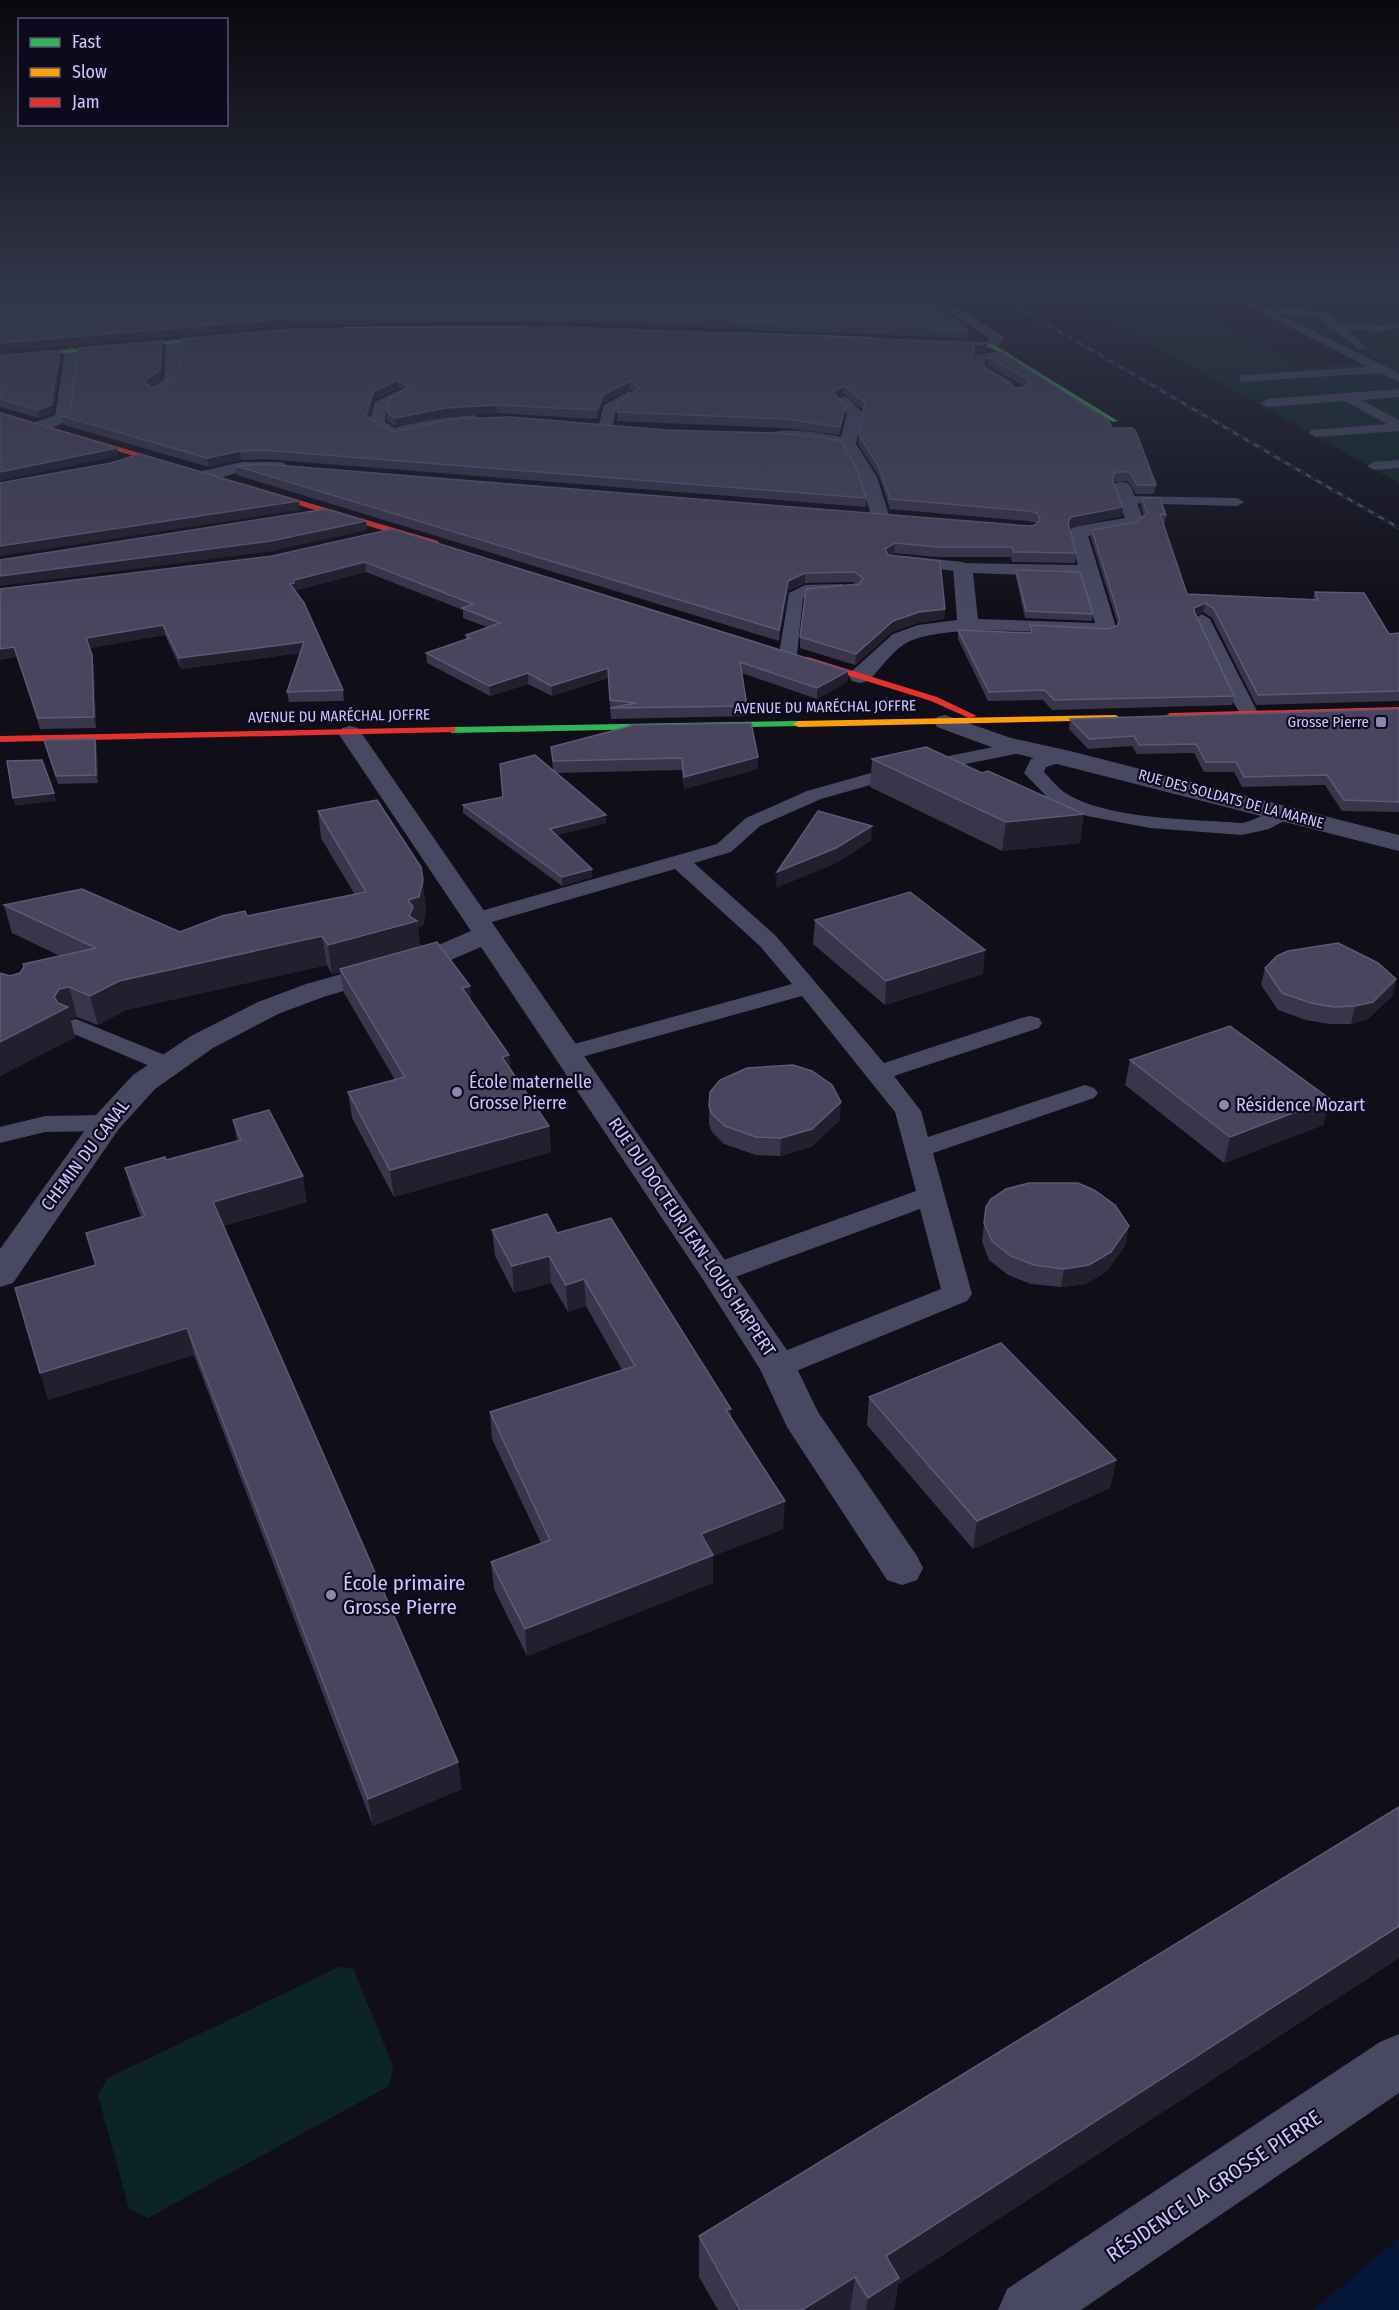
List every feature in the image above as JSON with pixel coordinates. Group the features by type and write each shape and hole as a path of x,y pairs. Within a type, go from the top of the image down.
{"street":[{"path":"41,425 62,418 65,399"},
{"path":"392,399 380,405 377,424 392,440 426,425 485,420"},
{"path":"606,427 609,408 624,399"},
{"path":"1079,399 1115,421"},
{"path":"843,401 855,413 848,444 868,477 880,515"},
{"path":"0,414 145,455 444,546"},
{"path":"761,435 825,438 848,444"},
{"path":"208,475 242,467 297,468"},
{"path":"860,676 873,666 896,640 909,633 968,626 1107,630 1078,532 1124,525 1135,521 1125,493"},
{"path":"856,513 903,517"},
{"path":"968,626 963,567 1090,571"},
{"path":"782,652 934,699 985,721"},
{"path":"1155,717 1399,710"},
{"name":"AVENUE DU MARÉCHAL JOFFRE","path":"0,739 1131,718"},
{"path":"1052,720 1050,734 1053,745 1062,756"},
{"name":"RUE DES SOLDATS DE LA MARNE","path":"945,722 972,734 1019,748 1062,756 1399,843"},
{"name":"RUE DU DOCTEUR JEAN-LOUIS HAPPERT","path":"350,733 717,1273 778,1366 801,1418 902,1568"},
{"name":"CHEMIN DU CANAL","path":"0,1275 106,1123 144,1082 237,1022 316,990 434,957 483,927"},
{"name":"RÉSIDENCE LA GROSSE PIERRE","path":"1028,2310 1399,2061"}],"lane":[{"path":"1266,402 1318,399"},
{"path":"1350,399 1399,426"},
{"path":"1316,433 1399,426"},
{"path":"112,465 145,455"},
{"path":"1374,466 1399,464"},
{"path":"1125,493 1237,502"},
{"path":"298,516 332,511"},
{"path":"364,539 398,531"},
{"path":"894,560 963,567"},
{"path":"782,652 795,596 805,590 852,589"},
{"path":"1202,619 1241,700 1250,713"},
{"path":"483,927 724,848 753,822 814,795 892,773 1019,748"},
{"path":"1062,756 1038,763 1034,773 1057,796 1094,812 1150,822 1242,829 1262,825 1284,813"},
{"path":"679,861 768,941 908,1111 957,1294 778,1366"},
{"path":"569,1053 806,987"},
{"path":"878,1073 1030,1023"},
{"path":"76,1026 168,1065"},
{"path":"918,1149 1085,1094"},
{"path":"0,1135 45,1124 106,1123"},
{"path":"717,1273 930,1196"}],"green space":[{"path":"1249,399 1399,399 1399,483"},
{"path":"339,1967 353,1968 393,2066 389,2086 148,2218 129,2209 98,2095 108,2078"}],"water":[{"path":"1399,2238 1399,2310 1314,2310"}],"building":[{"path":"0,399 52,399 51,405 38,410"},
{"path":"72,399 371,399 366,416 393,432 451,419 511,417 665,430 776,433 820,437 841,441 857,469 866,498 263,450 240,451 207,458 62,416 70,410"},
{"path":"601,399 597,410 496,405 445,408 395,418 387,412 388,400"},
{"path":"624,399 839,399 845,406 840,427 786,419 617,412 618,403"},
{"path":"860,399 1074,399 1109,421 1112,428 1132,428 1136,432 1156,485 1137,485 1130,472 1115,472 1112,479 1123,507 1071,517 1068,523 1076,553 1013,552 1012,547 938,547 895,543 885,549 888,555 940,561 945,609 919,612 893,621 856,654 800,637 806,589 859,584 863,578 854,572 805,573 788,581 779,630 236,466 263,464 1029,526 1035,525 1040,520 1037,513 1029,511 890,499 879,467 859,435 865,403"},
{"path":"0,413 117,448 0,472"},
{"path":"140,454 299,501 0,546 0,483 111,463"},
{"path":"1142,498 1160,498 1166,515 1160,514 1187,594 1318,600 1315,592 1364,593 1389,634 1399,633 1399,691 1258,695 1214,609 1205,603 1194,608 1194,611 1234,696 1054,700 1045,690 989,692 958,630 1032,633 1030,625 1108,629 1117,626 1120,620 1092,530 1136,522 1147,513"},
{"path":"326,509 366,521 271,541 0,576 0,560"},
{"path":"392,529 848,671 817,688 740,662 747,706 610,708 636,703 610,700 608,668 551,686 528,673 489,686 426,653 470,638 466,635 500,623 462,608 473,604 365,562 294,580 294,583 290,584 304,603 343,690 287,692 304,642 179,658 163,625 86,638 92,655 94,717 38,718 14,647 0,649 0,589 272,556"},
{"path":"1016,570 1080,572 1093,614 1026,611"},
{"path":"1399,709 1399,802 1344,800 1327,775 1244,777 1236,762 1206,762 1196,744 1139,745 1134,736 1089,739 1070,719"},
{"path":"751,723 758,757 684,777 682,758 553,761 551,747 631,726 629,725"},
{"path":"95,739 96,775 56,776 44,740"},
{"path":"926,747 982,773 988,771 1084,814 1006,822 872,759"},
{"path":"535,755 606,815 550,829 592,869 562,877 463,805 503,797 500,764"},
{"path":"42,760 54,793 13,798 7,761"},
{"path":"377,800 421,867 423,880 419,897 408,900 413,907 409,916 417,921 328,945 322,936 119,981 90,996 69,987 59,989 54,997 58,1003 68,1007 0,1042 0,973 10,976 20,973 24,967 23,964 96,948 4,905 82,889 180,932 222,916 245,911 247,916 366,892 318,811"},
{"path":"818,811 872,826 836,848 777,872"},
{"path":"910,892 985,950 886,981 815,920"},
{"name":"École maternelle Grosse Pierre","path":"437,942 470,986 462,988 509,1055 502,1057 549,1126 390,1170 348,1092 405,1077 340,969"},
{"path":"1338,943 1378,963 1396,979 1373,1002 1333,1007 1311,1003 1282,993 1265,968 1277,956 1288,951"},
{"path":"1230,1026 1330,1099 1230,1137 1130,1060"},
{"path":"793,1065 812,1071 832,1085 841,1102 812,1129 781,1138 756,1137 725,1126 712,1114 709,1106 710,1092 720,1080 747,1068"},
{"name":"École primaire Grosse Pierre","path":"269,1110 303,1176 213,1202 458,1762 368,1799 187,1328 40,1373 15,1288 96,1265 86,1233 145,1216 125,1168 165,1157 166,1160 241,1140 233,1120"},
{"path":"1029,1183 1078,1183 1094,1190 1115,1205 1129,1226 1111,1252 1089,1265 1064,1269 1034,1265 1011,1256 992,1241 984,1223 986,1207 991,1199 1006,1189"},
{"path":"547,1214 557,1233 611,1218 731,1409 726,1410 785,1501 701,1534 713,1555 525,1629 491,1562 550,1540 490,1412 635,1366 584,1279 566,1285 549,1256 512,1266 492,1230"},
{"path":"1001,1343 1116,1460 977,1521 869,1397"},
{"path":"1399,1807 1399,1926 886,2256 899,2278 868,2298 855,2277 802,2310 740,2310 699,2236"}],"railway":[{"path":"1175,399 1399,528"}],"traffic: fast":[{"path":"1079,399 1115,421"},
{"path":"452,730 798,724"}],"traffic: slow":[{"path":"798,724 1115,718"}],"traffic: jam":[{"path":"0,414 435,543"},
{"path":"805,659 934,699 972,716"},
{"path":"1170,716 1399,710"},
{"path":"0,739 452,730"}],"place":[{"name":"Grosse Pierre","path":"1381,722"},
{"name":"École maternelle Grosse Pierre","path":"457,1092"},
{"name":"Résidence Mozart","path":"1224,1105"},
{"name":"École primaire Grosse Pierre","path":"331,1595"}]}
